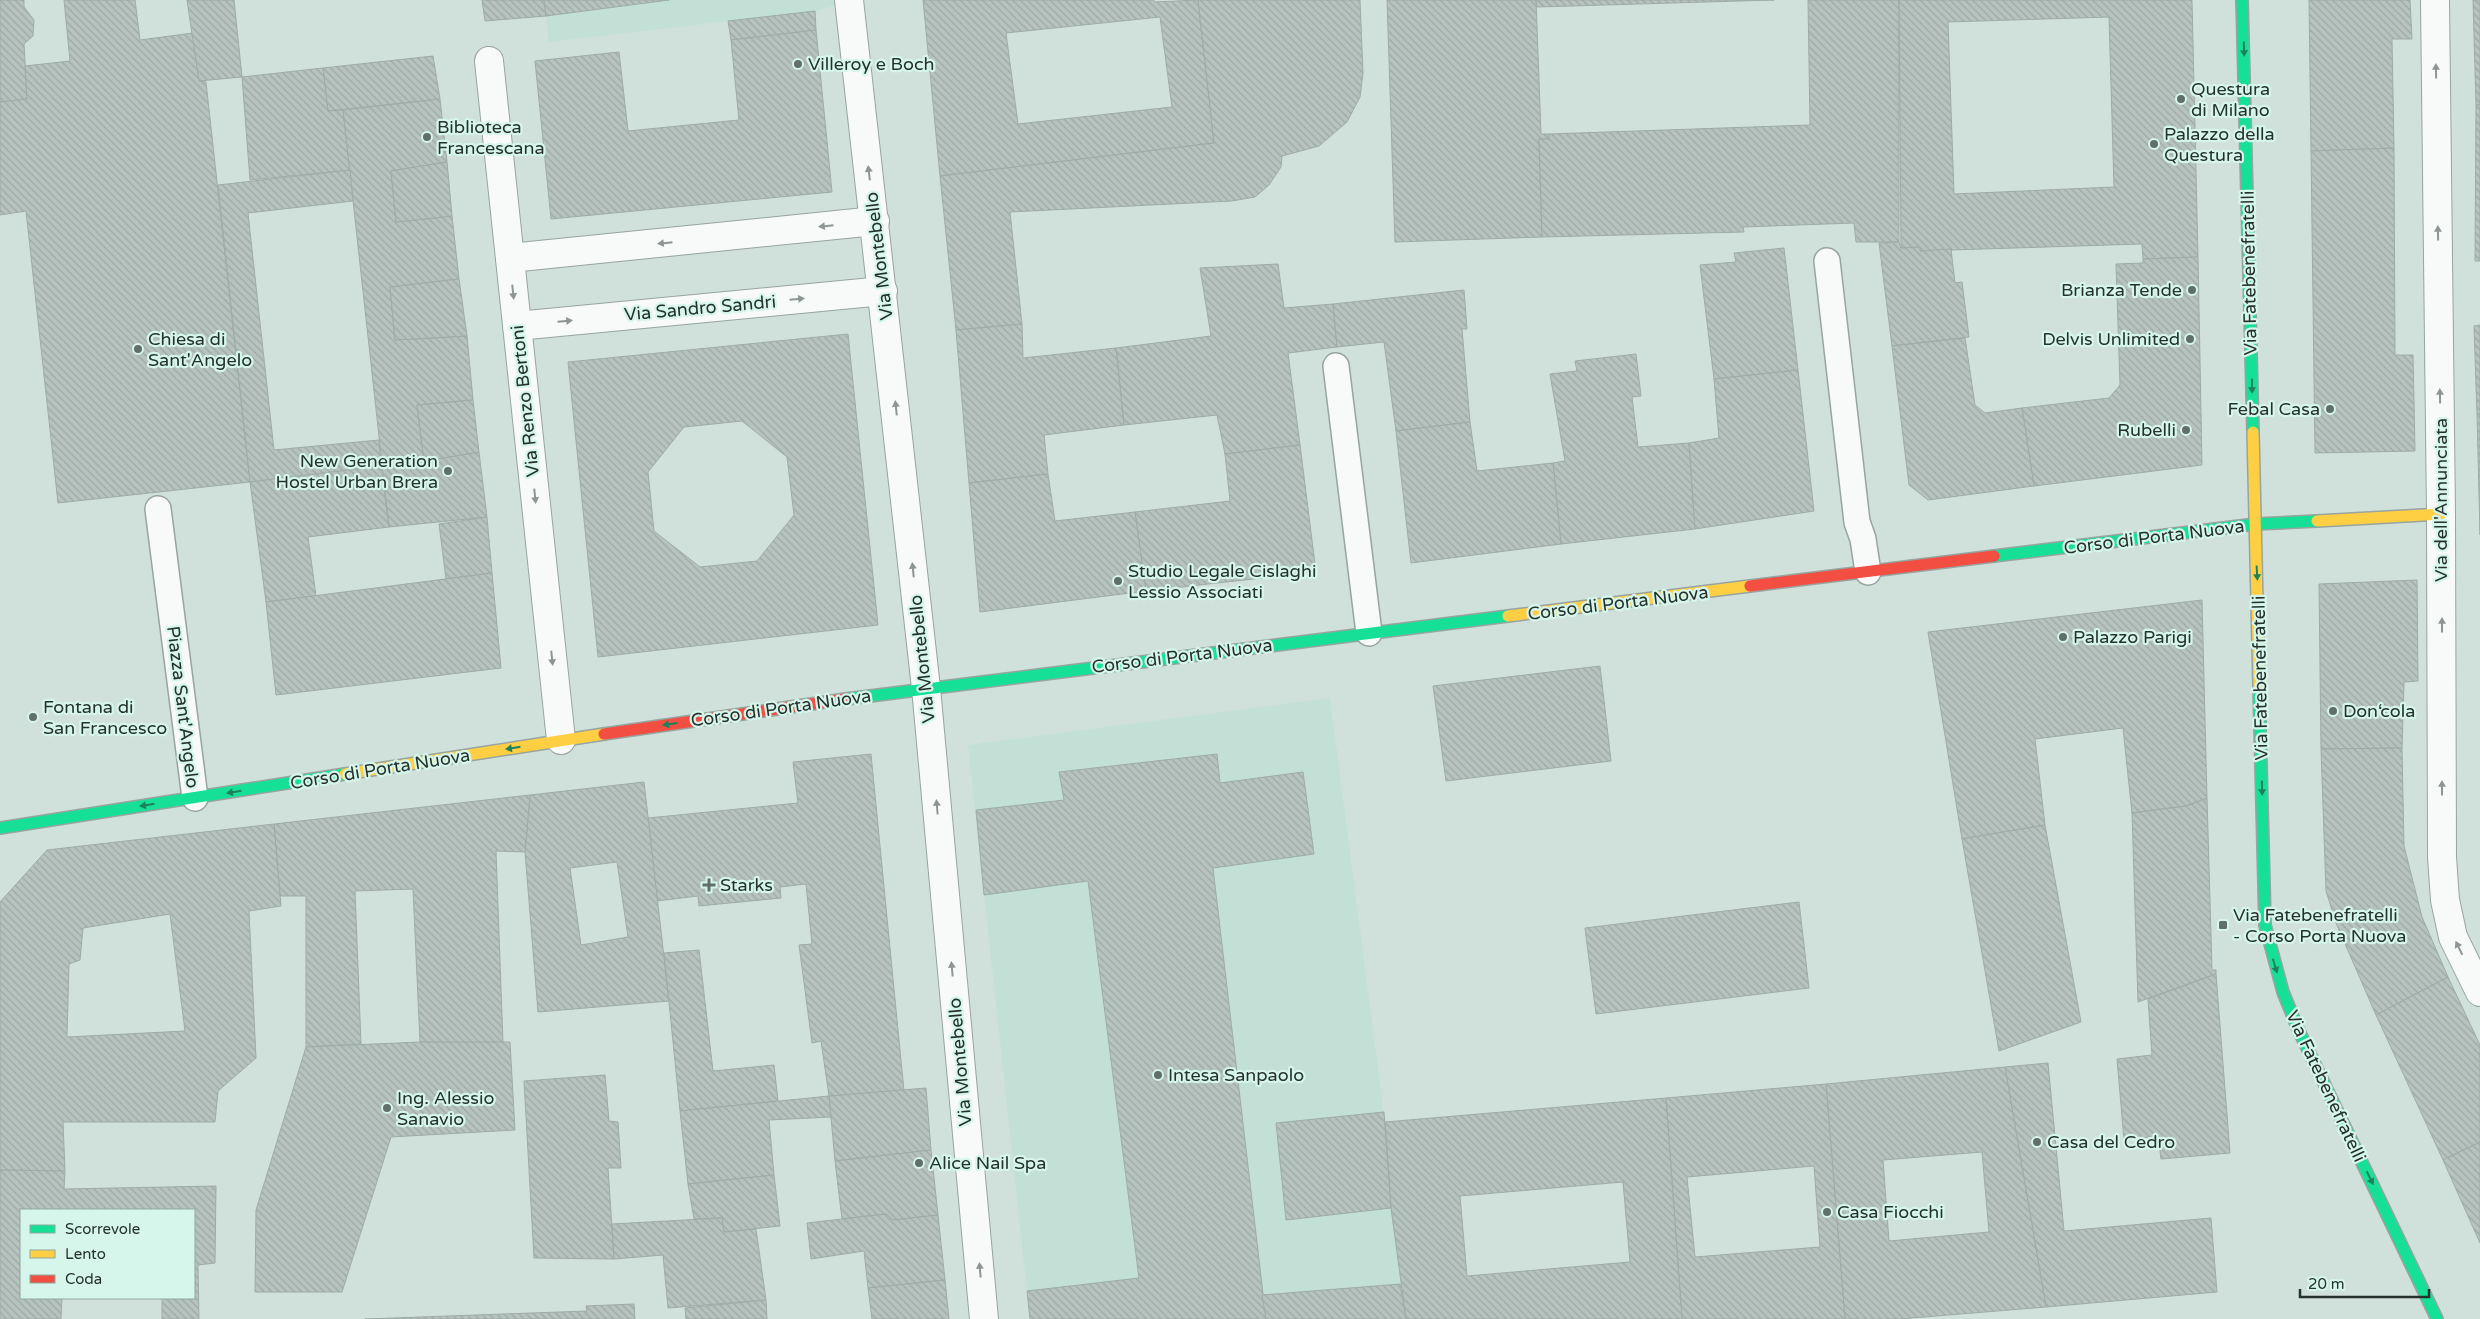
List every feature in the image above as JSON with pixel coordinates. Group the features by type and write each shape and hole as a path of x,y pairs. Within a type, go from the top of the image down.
{"street":[{"name":"Via Montebello","path":"849,0 926,688 984,1319"},
{"name":"Via Fatebenefratelli","path":"2242,0 2265,925 2272,957 2298,1029 2437,1319"},
{"name":"Via dell'Annunciata","path":"2435,0 2441,514 2442,857 2445,900 2453,937 2480,992"},
{"name":"Via Renzo Bertoni","path":"489,61 561,740"},
{"path":"510,258 875,221"},
{"name":"Via Sandro Sandri","path":"517,326 883,291"},
{"name":"Corso di Porta Nuova","path":"195,798 561,740 926,688 2256,524 2441,514"},
{"name":"Piazza Sant'Angelo","path":"0,828 195,798"}],"lane":[{"path":"1826,261 1857,522 1864,539 1868,572"},
{"path":"1336,366 1368,633"},
{"name":"Piazza Sant'Angelo","path":"158,509 195,798"}],"shaded area":[{"path":"544,0 844,0 845,3 815,11 549,42"},
{"path":"1330,698 1385,1122 1391,1208 1406,1319 1030,1319 968,745"}],"building":[{"path":"0,0 24,0 24,7 34,20 33,36 24,44 27,99 0,102"},
{"name":"Chiesa di Sant'Angelo","path":"64,0 135,0 140,40 193,33 199,81 206,82 250,482 58,503 26,211 0,215 0,102 27,99 25,66 70,61"},
{"path":"187,0 234,0 242,77 199,81"},
{"path":"482,0 544,0 546,16 485,21"},
{"path":"544,0 669,0 546,16"},
{"path":"923,0 1154,0 1154,2 1198,0 1214,143 940,176","holes":["1160,17 1172,107 1018,124 1006,33"]},
{"path":"1198,0 1360,0 1363,73 1360,97 1347,122 1319,146 1282,156 1281,167 1269,185 1255,197 1232,201 1010,212 1022,324 956,330 940,176 1214,143"},
{"path":"1387,0 1536,0 1541,134 1549,134 1549,139 1539,139 1542,237 1395,242"},
{"path":"1536,0 1774,0 1537,7"},
{"path":"1808,0 1899,0 1899,242 1856,242 1854,223 1743,227 1744,232 1542,237 1539,139 1549,139 1549,134 1810,125"},
{"name":"Palazzo della Questura","path":"1899,0 2192,0 2198,257 2143,259 2142,244 1920,251 1920,247 1901,248","holes":["2109,17 2114,187 1954,194 1948,22"]},
{"path":"2309,0 2410,0 2412,39 2392,39 2394,148 2311,151"},
{"path":"2473,0 2480,0 2480,105 2476,105"},
{"path":"815,11 816,30 731,40 728,21"},
{"path":"816,30 832,192 551,219 535,61 619,52 628,131 739,120 731,40"},
{"path":"433,56 440,99 328,111 323,68"},
{"path":"323,68 328,111 343,110 350,170 250,180 242,77"},
{"path":"440,99 447,162 391,171 396,222 452,216 459,279 390,287 395,340 467,336 473,400 417,405 424,461 479,452 487,517 389,527 343,110"},
{"path":"2476,105 2480,105 2480,261 2475,261"},
{"path":"2394,148 2395,355 2413,355 2415,451 2315,453 2311,151"},
{"path":"447,162 452,216 396,222 391,171"},
{"path":"350,170 353,201 248,213 274,450 379,440 381,466 250,482 218,185"},
{"path":"1899,242 1901,248 1920,247 1920,251 1951,249 1955,283 1962,282 1969,337 1892,346 1879,243"},
{"path":"1784,248 1798,370 1714,379 1700,265 1736,262 1734,253"},
{"path":"2198,257 2202,465 2034,486 2022,408 2109,398 2120,385 2116,264 2143,263 2143,259"},
{"path":"1278,264 1284,308 1333,304 1337,347 1288,353 1300,445 1225,454 1217,415 1124,425 1116,348 1211,336 1200,268"},
{"path":"459,279 467,336 395,340 390,287"},
{"path":"1464,290 1467,329 1462,329 1470,422 1396,431 1384,342 1337,347 1333,304"},
{"path":"1022,324 1023,358 1116,348 1124,425 1044,435 1048,474 969,483 956,330"},
{"path":"2480,325 2480,414 2477,414 2474,326"},
{"path":"848,334 878,625 598,657 568,362","holes":["742,421 787,457 794,515 757,561 700,567 654,531 648,472 684,427"]},
{"path":"1965,338 1975,405 1985,413 2022,408 2034,486 1928,500 1909,485 1892,346"},
{"path":"1636,354 1641,396 1632,397 1638,447 1689,443 1695,529 1561,544 1553,463 1565,461 1550,374 1577,371 1575,361"},
{"path":"1798,370 1814,511 1695,529 1689,443 1719,438 1714,379"},
{"path":"473,400 479,452 424,461 417,405"},
{"path":"2477,414 2480,414 2480,535"},
{"path":"1470,422 1477,471 1553,463 1561,544 1411,563 1396,431"},
{"path":"1300,445 1316,572 1146,591 1135,512 1230,501 1225,454"},
{"path":"381,466 389,527 308,537 316,596 266,602 250,482"},
{"path":"1048,474 1055,521 1135,512 1146,591 980,612 969,483"},
{"path":"487,517 492,573 446,579 439,524"},
{"path":"492,573 501,668 276,695 266,602"},
{"path":"2417,580 2418,681 2404,682 2402,748 2321,749 2319,584"},
{"path":"2202,600 2207,798 2186,806 2132,813 2123,728 2035,739 2045,825 1962,839 1928,632"},
{"path":"1600,666 1611,761 1446,781 1433,686"},
{"path":"2402,748 2404,846 2422,917 2448,977 2376,1015 2336,923 2326,891 2321,749"},
{"path":"871,754 904,1091 829,1096 821,1041 812,1043 799,945 812,944 806,884 780,887 781,898 699,906 698,896 657,901 648,818 798,803 793,762"},
{"path":"1217,754 1220,783 1303,772 1314,854 1213,868 1266,1319 1030,1319 1027,1291 1139,1278 1088,881 984,895 976,810 1064,800 1059,772"},
{"path":"644,782 669,1001 538,1012 525,852 530,795","holes":["617,862 628,937 581,945 570,868"]},
{"path":"530,795 525,852 496,851 503,1043 420,1042 413,889 355,891 361,1044 306,1047 306,896 280,896 274,824"},
{"path":"2207,798 2212,970 2216,970 2216,974 2138,1002 2132,813 2186,806"},
{"path":"274,824 281,906 249,911 256,1058 218,1091 215,1122 63,1122 65,1171 0,1170 0,902 47,850","holes":["170,914 185,1031 67,1037 69,964 80,960 83,928"]},
{"path":"2045,825 2081,1022 1999,1051 1962,839"},
{"path":"1799,902 1809,988 1596,1014 1585,928"},
{"path":"699,950 713,1071 774,1065 778,1101 680,1111 664,953"},
{"name":"Casa del Cedro","path":"2216,974 2230,1153 2161,1159 2158,1136 2124,1140 2117,1059 2152,1055 2148,999"},
{"path":"2448,977 2480,1045 2480,1142 2443,1160 2376,1015"},
{"path":"420,1042 510,1042 515,1130 391,1137 342,1292 255,1292 256,1210 306,1047"},
{"name":"Casa del Cedro","path":"2048,1063 2064,1231 2211,1218 2217,1292 2046,1307 2005,1067"},
{"path":"2005,1067 2046,1307 1900,1319 1845,1319 1826,1084","holes":["1982,1152 1989,1232 1889,1241 1883,1160"]},
{"path":"605,1075 609,1121 618,1122 621,1168 608,1168 614,1259 534,1258 524,1081"},
{"name":"Casa Fiocchi","path":"1826,1084 1845,1319 1682,1319 1666,1098","holes":["1814,1166 1820,1247 1695,1257 1687,1177"]},
{"path":"926,1088 931,1150 835,1161 829,1096"},
{"path":"829,1096 831,1117 769,1120 774,1175 688,1184 680,1111"},
{"path":"1666,1098 1682,1319 1406,1319 1391,1208 1385,1122","holes":["1623,1182 1630,1262 1467,1276 1460,1196"]},
{"path":"1384,1112 1391,1208 1286,1220 1276,1123"},
{"path":"2480,1142 2480,1243 2443,1160"},
{"path":"931,1150 938,1215 893,1220 886,1214 842,1219 835,1161"},
{"path":"0,1170 65,1171 64,1189 216,1186 215,1263 198,1265 199,1319 162,1319 162,1299 195,1299 195,1209 20,1209 20,1299 62,1299 61,1319 0,1319"},
{"path":"774,1175 780,1226 724,1232 722,1218 694,1219 688,1184"},
{"path":"886,1214 893,1220 938,1215 945,1280 868,1288 864,1251 811,1259 807,1223"},
{"path":"722,1218 724,1232 756,1229 766,1300 668,1308 663,1255 614,1259 612,1224"},
{"path":"945,1280 949,1319 872,1319 868,1288"},
{"path":"1400,1284 1406,1319 1266,1319 1262,1295"},
{"path":"766,1300 767,1319 686,1319 685,1308"},
{"path":"634,1304 635,1319 365,1319 587,1311 586,1306"}],"traffic: fast":[{"path":"2242,0 2253,432"},
{"path":"1994,556 2256,524 2317,521"},
{"path":"846,699 1508,616"},
{"path":"2259,686 2265,925 2283,992 2298,1029 2437,1319"},
{"path":"0,828 345,774"}],"traffic: slow":[{"path":"2253,432 2259,686"},
{"path":"2317,521 2441,514"},
{"path":"1508,616 1750,586"},
{"path":"345,774 604,734"}],"traffic: jam":[{"path":"1750,586 1994,556"},
{"path":"604,734 846,699"}],"place":[{"name":"Villeroy e Boch","path":"798,64"},
{"name":"Questura di Milano","path":"2181,99"},
{"name":"Biblioteca Francescana","path":"427,137"},
{"name":"Palazzo della Questura","path":"2154,144"},
{"name":"Brianza Tende","path":"2192,290"},
{"name":"Delvis Unlimited","path":"2190,339"},
{"name":"Chiesa di Sant'Angelo","path":"138,349"},
{"name":"Febal Casa","path":"2330,409"},
{"name":"Rubelli","path":"2186,430"},
{"name":"New Generation Hostel Urban Brera","path":"448,471"},
{"name":"Studio Legale Cislaghi Lessio Associati","path":"1118,581"},
{"name":"Palazzo Parigi","path":"2063,637"},
{"name":"Don‘cola","path":"2333,711"},
{"name":"Fontana di San Francesco","path":"33,717"},
{"name":"Starks","path":"709,885"},
{"name":"Via Fatebenefratelli - Corso Porta Nuova","path":"2223,925"},
{"name":"Intesa Sanpaolo","path":"1158,1075"},
{"name":"Ing. Alessio Sanavio","path":"387,1108"},
{"name":"Casa del Cedro","path":"2037,1142"},
{"name":"Alice Nail Spa","path":"919,1163"},
{"name":"Casa Fiocchi","path":"1827,1212"}]}
